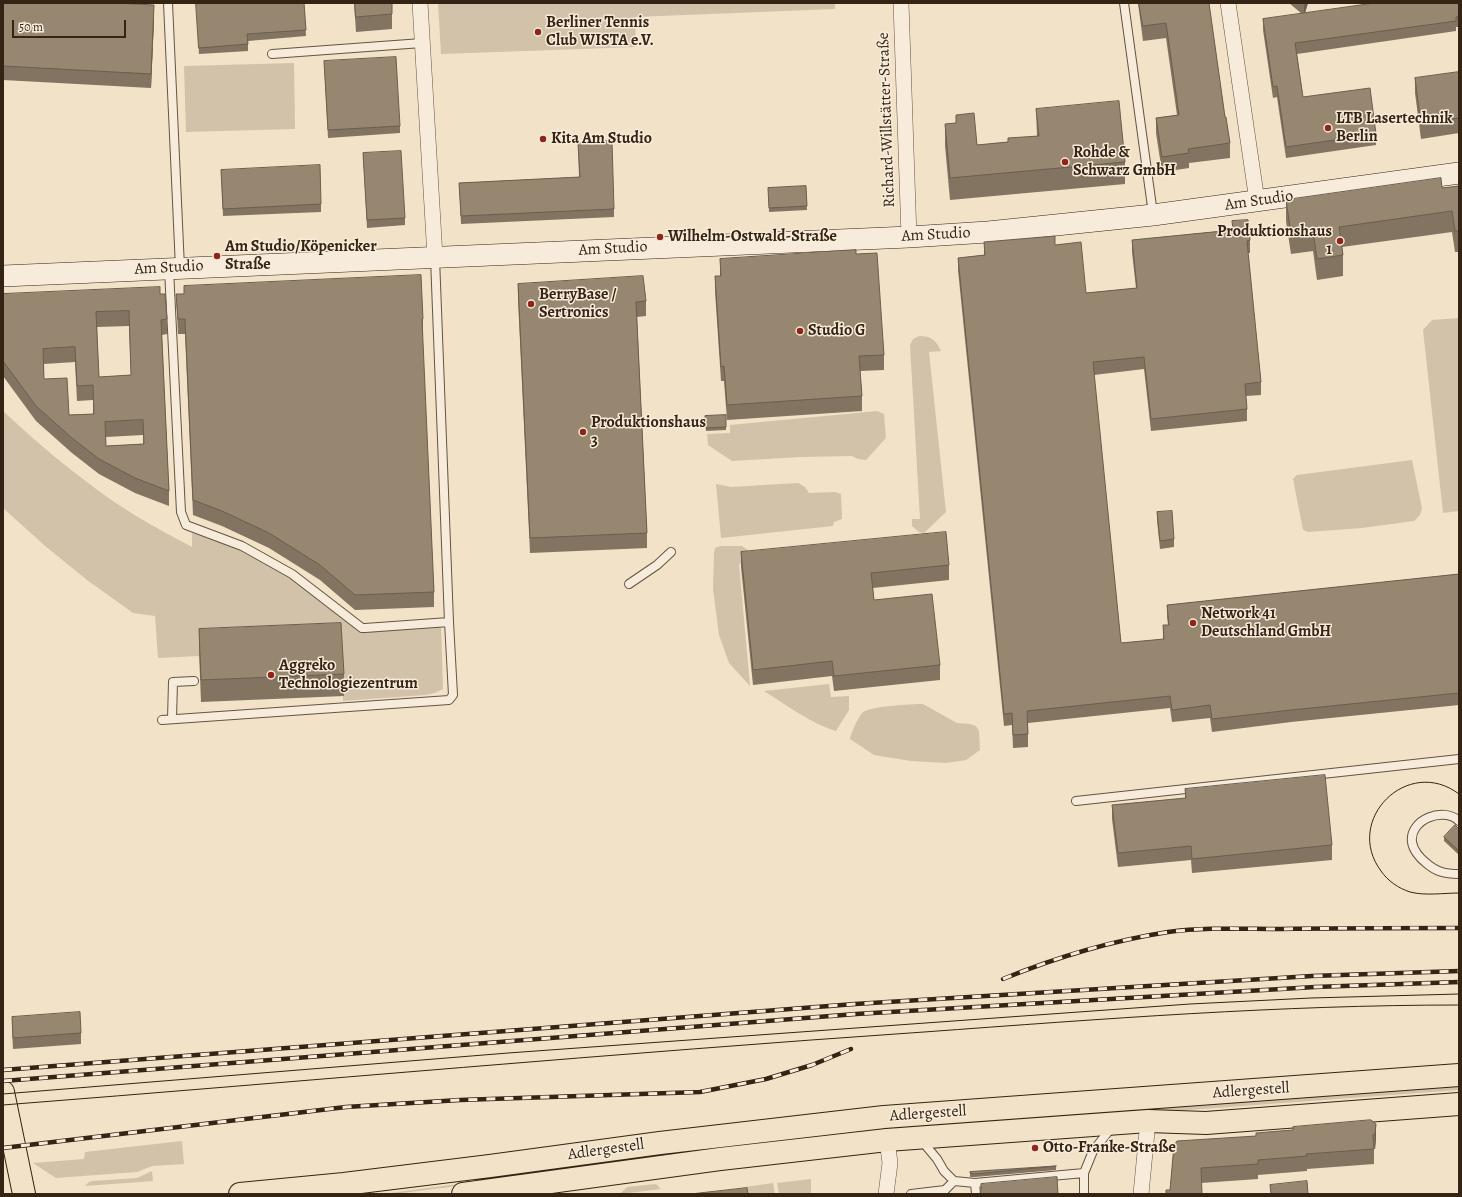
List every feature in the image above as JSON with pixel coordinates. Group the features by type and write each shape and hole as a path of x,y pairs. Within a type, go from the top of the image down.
{"main road":[{"name":"Adlergestell","path":"240,1194 313,1191 398,1177 660,1143 884,1117 1459,1075"},
{"path":"3,1092 24,1194"},
{"name":"Adlergestell","path":"463,1194 720,1159 887,1140 1148,1121 1206,1123 1459,1104"},
{"path":"884,1117 887,1140"},
{"name":"Adlergestell","path":"367,1194 367,1190 398,1177"}],"street":[{"path":"420,3 427,143 435,257"},
{"name":"Richard-Willstätter-Straße","path":"901,3 909,237"},
{"path":"1228,3 1257,202"},
{"name":"Am Studio","path":"3,276 909,237 988,232 1153,215 1257,202 1459,173"},
{"path":"1141,1194 1148,1121"},
{"path":"886,1194 890,1163 887,1140"}],"lane":[{"path":"168,3 180,512 186,525 242,546 292,574 362,628 449,622"},
{"path":"1124,3 1153,215"},
{"path":"272,54 422,43"},
{"path":"162,720 449,700 453,695 435,257"},
{"path":"629,584 660,562 671,552"},
{"path":"172,720 173,682 194,681"},
{"path":"1076,801 1459,759"},
{"path":"1459,822 1448,814 1431,815 1421,822 1414,831 1412,842 1419,856 1434,870 1450,874 1459,874"},
{"path":"1084,1194 1084,1173 1093,1151 1114,1124"},
{"path":"920,1138 937,1159 944,1171 954,1181 975,1183 1084,1173"},
{"path":"911,1194 945,1190 954,1181"},
{"path":"975,1183 976,1194"}],"shaded area":[{"name":"Berliner Tennis Club WISTA e.V.","path":"438,3 835,3 835,9 635,17 636,47 441,54"},
{"path":"294,63 295,129 186,132 184,66"},
{"path":"1459,318 1459,511 1443,513 1423,330 1432,320"},
{"path":"919,336 933,339 941,351 929,352 946,512 924,533 919,532 912,526 912,519 920,519 910,345 913,339"},
{"path":"3,411 55,457 110,499 140,518 192,547 192,533 242,546 292,574 362,628 441,623 443,689 435,693 425,695 343,701 343,696 199,652 199,656 158,658 155,616 133,613 87,580 44,545 3,508"},
{"path":"877,411 884,414 886,438 866,460 858,459 852,456 732,461 708,445 707,434 730,433 730,425"},
{"path":"1412,460 1422,508 1420,515 1414,521 1362,528 1308,532 1303,530 1293,479 1297,475"},
{"path":"798,483 805,487 809,493 835,492 841,494 842,519 834,522 833,526 721,538 716,484 731,487"},
{"path":"720,546 742,546 752,553 748,562 739,564 750,686 729,663 719,635 713,589 714,553 715,548"},
{"path":"829,684 831,697 849,696 849,710 836,731 808,719 764,691"},
{"path":"923,704 957,723 976,726 979,731 980,750 966,760 946,763 911,761 874,755 850,739 859,718 862,713 866,711 891,706"},
{"path":"1459,1084 1459,1090 905,1131 905,1124"},
{"path":"852,1129 853,1135 395,1194 382,1194 481,1181 496,1178 509,1173"},
{"path":"182,1141 184,1164 152,1166 137,1172 56,1178 33,1163 84,1159 85,1152"},
{"path":"152,1171 153,1181 85,1186 92,1181 137,1178"},
{"path":"811,1179 811,1194 779,1194 777,1183"},
{"path":"773,1183 775,1194 747,1194 745,1192 745,1187"},
{"path":"656,1184 661,1189 620,1194 627,1187"}],"building":[{"path":"3,3 116,3 154,5 151,74 3,66"},
{"path":"196,3 304,3 306,30 247,34 248,44 199,48"},
{"path":"355,3 392,3 392,14 356,17"},
{"path":"1139,3 1209,3 1230,143 1188,149 1189,153 1162,157 1156,118 1179,115 1166,23 1143,26"},
{"path":"1375,3 1459,3 1459,16 1456,17 1456,21 1295,43 1303,97 1370,88 1376,134 1286,147 1277,86 1273,87 1263,19"},
{"path":"396,57 400,126 328,130 324,61"},
{"path":"1459,72 1459,118 1421,124 1415,78"},
{"path":"1119,101 1125,162 950,178 945,124 956,123 956,115 974,113 977,145 1008,142 1008,138 1039,136 1036,109"},
{"path":"612,141 614,209 461,216 459,183 580,177 578,143"},
{"path":"401,151 405,218 367,220 363,153"},
{"path":"320,165 321,204 223,209 221,170"},
{"path":"1441,178 1442,188 1459,186 1459,231 1455,231 1452,211 1339,227 1343,255 1317,259 1313,230 1291,233 1286,200"},
{"path":"806,186 807,206 769,208 768,188"},
{"path":"1248,220 1250,240 1247,241 1261,382 1245,384 1247,409 1151,419 1144,357 1093,362 1121,643 1164,639 1163,625 1169,625 1167,605 1459,574 1459,693 1212,719 1210,705 1172,710 1170,696 1027,711 1028,734 1013,735 1012,713 1004,714 958,258 985,255 984,242 1055,236 1055,245 1081,242 1086,293 1137,288 1132,240 1233,230 1232,221"},
{"name":"Studio G","path":"856,250 856,254 877,253 884,355 859,356 862,396 727,405 724,366 721,367 715,276 721,276 720,259"},
{"path":"421,275 434,592 355,595 320,565 269,533 222,511 193,500 185,319 178,319 176,294 184,294 184,286"},
{"name":"Produktionshaus 3","path":"643,276 646,301 636,302 647,533 530,538 518,284"},
{"path":"160,287 160,294 165,294 167,319 161,320 169,491 135,478 99,459 72,438 36,406 3,361 3,294","holes":["129,311 131,375 99,377 96,312","75,347 77,386 93,385 94,414 69,415 67,378 44,379 43,349","143,420 144,444 106,446 105,422"]},
{"path":"726,415 726,427 706,428 705,416"},
{"path":"1172,511 1174,539 1160,541 1157,512"},
{"path":"946,532 949,565 871,573 874,600 932,594 940,665 834,676 832,661 753,670 741,552"},
{"path":"341,623 344,674 201,680 199,629"},
{"path":"1325,775 1332,845 1192,859 1191,846 1118,853 1112,805 1186,798 1185,789"},
{"path":"1455,825 1459,829 1459,851 1444,837"},
{"path":"80,1012 81,1033 13,1038 12,1017"},
{"path":"1371,1120 1376,1124 1375,1134 1373,1135 1374,1149 1306,1154 1307,1156 1258,1160 1258,1164 1201,1168 1202,1194 1166,1194 1166,1190 1170,1190 1174,1145 1177,1141 1256,1136 1256,1133 1293,1130 1293,1127"},
{"path":"1056,1166 975,1174 970,1173 970,1172"},
{"path":"1057,1177 1058,1194 980,1194 981,1184"},
{"path":"1307,1181 1308,1194 1271,1194 1270,1185"},
{"path":"747,1188 748,1194 691,1194"}],"tram line":[{"path":"1459,794 1439,784 1420,782 1402,788 1387,799 1376,814 1370,832 1371,851 1381,871 1394,884 1410,892 1416,893 1459,893"},
{"path":"3,1094 508,1053 1190,1004 1311,998 1459,994"},
{"path":"3,1105 694,1049 1058,1022 1325,1007 1459,1005"}],"railway":[{"path":"1003,979 1043,964 1105,945 1182,930 1459,928"},
{"path":"3,1070 855,1004 1312,976 1459,971"},
{"path":"3,1081 856,1014 1315,987 1459,982"},
{"path":"3,1148 346,1107 460,1100 700,1092 766,1079 812,1065 851,1049"}],"place":[{"name":"Berliner Tennis Club WISTA e.V.","path":"538,32"},
{"name":"LTB Lasertechnik Berlin","path":"1328,128"},
{"name":"Kita Am Studio","path":"543,139"},
{"name":"Rohde & Schwarz GmbH","path":"1065,162"},
{"name":"Wilhelm-Ostwald-Straße","path":"660,237"},
{"name":"Produktionshaus 1","path":"1340,241"},
{"name":"Am Studio/Köpenicker Straße","path":"217,256"},
{"name":"BerryBase / Sertronics","path":"531,304"},
{"name":"Studio G","path":"800,331"},
{"name":"Produktionshaus 3","path":"583,432"},
{"name":"Network 41 Deutschland GmbH","path":"1193,623"},
{"name":"Aggreko Technologiezentrum","path":"271,675"},
{"name":"Otto-Franke-Straße","path":"1035,1148"}]}
